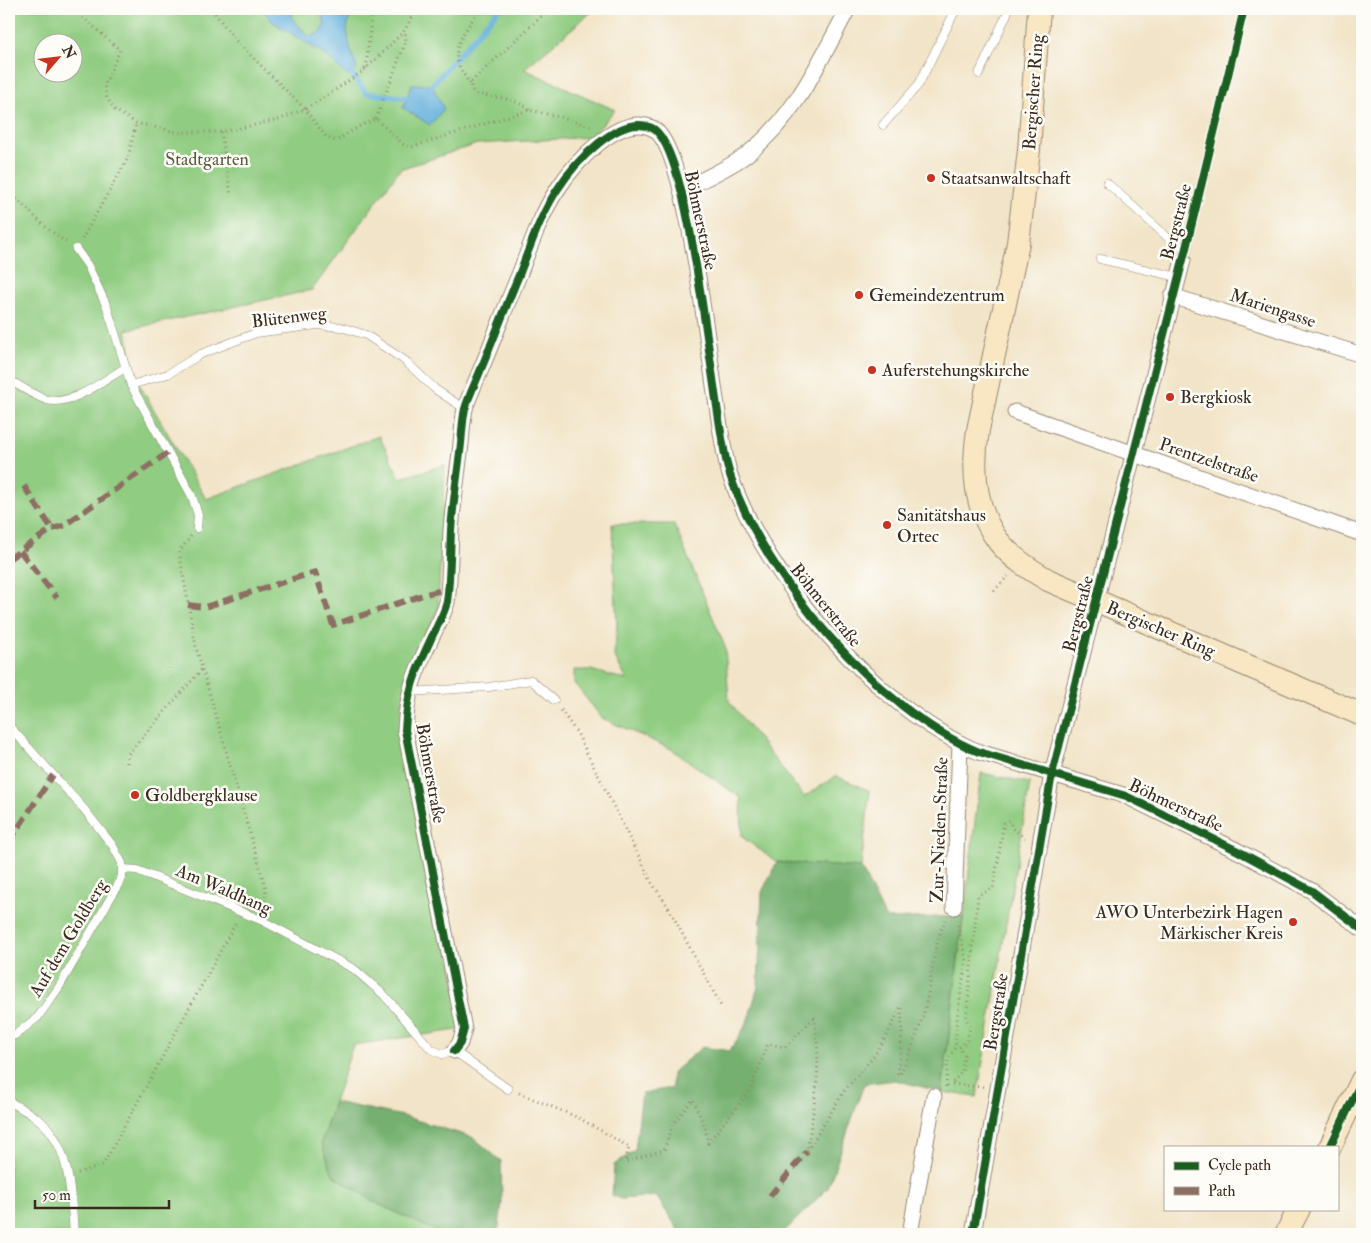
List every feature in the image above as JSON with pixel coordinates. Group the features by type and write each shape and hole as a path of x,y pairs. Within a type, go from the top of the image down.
{"main road":[{"name":"Bergischer Ring","path":"1039,9 1029,150 1018,243 978,430 974,469 977,492 982,508 999,542 1026,566 1048,580 1362,715"},
{"path":"1330,1146 1362,1080"},
{"path":"1286,1234 1298,1210"}],"street":[{"path":"682,190 727,168 746,155 782,122 796,103 848,9"},
{"name":"Böhmerstraße","path":"454,1051 460,1043 464,1029 405,730 409,692 418,667 446,606 453,513 465,410 543,216 557,190 580,160 610,135 625,127 637,125 651,127 659,133 665,142 682,190 706,323 723,446 729,471 739,498 761,543 794,594 837,646 882,689 921,719 960,744 979,752 1126,796 1238,851 1312,891 1362,929"},
{"name":"Bergstraße","path":"973,1234 1052,774 1184,254"},
{"name":"Mariengasse","path":"1172,296 1362,355"},
{"name":"Prentzelstraße","path":"1016,412 1362,534"},
{"name":"Zur-Nieden-Straße","path":"954,907 960,744"},
{"path":"910,1234 934,1096"}],"lane":[{"path":"883,125 919,84 956,9"},
{"path":"978,74 1007,14 1007,9"},
{"name":"Bergstraße","path":"1184,254 1244,9"},
{"path":"1107,183 1184,254"},
{"path":"76,250 88,266 106,307 131,385 192,496 198,515 196,528"},
{"path":"1100,259 1178,277"},
{"name":"Blütenweg","path":"131,385 168,374 201,354 256,333 317,325 341,327 366,336 404,360 435,389 465,410"},
{"path":"9,380 45,400 60,402 77,396 125,368"},
{"path":"409,692 489,687 530,680 554,700"},
{"path":"10,730 84,809 120,856 123,869"},
{"name":"Am Waldhang","path":"123,869 138,870 261,920 354,969 384,995 431,1049 442,1054 454,1051"},
{"name":"Auf dem Goldberg","path":"9,1037 15,1035 38,1017 59,987 119,882 123,869"},
{"path":"454,1051 508,1089"},
{"path":"9,1100 40,1120 56,1139 69,1176 74,1234"}],"path":[{"path":"80,9 79,14 120,50 104,86 107,98 115,110 136,123 176,132 221,132 278,120 305,109 362,72 404,30 416,10 422,9"},
{"path":"212,9 235,40 305,109 326,137 336,141 360,126 376,119 406,41 404,30"},
{"path":"366,68 372,9"},
{"path":"480,9 458,46 457,62 473,91 477,94 522,103 528,110"},
{"path":"470,85 550,9"},
{"path":"376,119 403,144 412,147 528,110 590,126 610,135"},
{"path":"9,192 48,229 76,250 128,158 136,123"},
{"path":"221,132 231,196"},
{"path":"196,528 179,552 192,626 202,668 266,889 261,920"},
{"path":"127,763 127,755 202,668"},
{"path":"554,700 577,733 652,883 667,905 721,1006"},
{"path":"934,1096 946,1088 948,1058 968,1040 970,1027 966,1020 978,895 993,889 1004,823 1010,821 1012,828 1023,837"},
{"path":"508,1089 578,1118 629,1147 625,1162 664,1150 673,1124 693,1099 705,1128 708,1143 750,1090 768,1044 785,1048 814,1018 819,1041 818,1080 807,1151 845,1090 874,1056 901,1006 902,1034 898,1074 900,1076 926,1004 939,932 954,907"},
{"path":"69,1176 103,1164 242,912"},
{"path":"957,1018 966,1020"}],"green space":[{"name":"Stadtgarten","path":"9,9 595,9 524,69 615,110 591,137 477,144 400,169 312,290 126,330 136,379 206,499 379,436 400,478 445,465 438,608 401,705 464,1029 353,1045 321,1143 378,1204 442,1234 9,1234"},
{"path":"612,524 674,524 725,647 729,701 804,797 836,776 870,791 861,868 777,862 742,837 741,798 671,749 602,718 574,683 574,670 591,670 627,680 614,656 617,626"},
{"path":"981,773 1030,783 977,1097 942,1092"},
{"path":"777,862 861,868 886,919 963,916 942,1092 895,1080 864,1084 828,1188 786,1230 785,1234 681,1234 656,1196 621,1199 612,1196 614,1165 635,1150 642,1093 672,1088 672,1073 702,1047 730,1051 747,1023 758,987 762,892"},
{"path":"334,1102 403,1116 474,1138 501,1161 502,1203 498,1234 442,1234 378,1204 333,1175 321,1143"}],"water":[{"path":"262,9 293,9 292,18 308,36 322,31 325,23 319,9 356,9 349,19 347,28 357,69 347,76 327,56 273,22"},
{"path":"412,84 432,85 444,109 430,125 403,108"}],"waterway":[{"path":"432,85 499,9"},
{"path":"351,73 366,93 407,98"}],"marked path":[{"path":"9,556 10,558 52,529 63,526 169,452"},
{"path":"24,486 52,529"},
{"path":"20,551 57,598"},
{"path":"188,605 205,607 315,572 333,625 426,594 447,589"},
{"path":"9,842 53,775"},
{"path":"770,1196 807,1151"}],"cycle path":[{"path":"973,1234 1052,774 1186,248 1244,9"},
{"path":"454,1051 460,1043 464,1029 405,730 412,684 447,602 451,530 463,419 468,399 545,210 564,180 585,155 612,134 625,127 639,125 652,128 667,147 679,183 700,289 723,445 730,475 747,515 769,556 797,597 829,636 865,673 902,705 940,732 979,752 1126,796 1238,851 1312,891 1362,929"},
{"path":"1330,1146 1362,1080"}],"place":[{"name":"Staatsanwaltschaft","path":"931,178"},
{"name":"Gemeindezentrum","path":"859,295"},
{"name":"Auferstehungskirche","path":"872,370"},
{"name":"Bergkiosk","path":"1170,397"},
{"name":"Sanitätshaus Ortec","path":"887,525"},
{"name":"Goldbergklause","path":"135,795"},
{"name":"AWO Unterbezirk Hagen Märkischer Kreis","path":"1293,922"}]}
